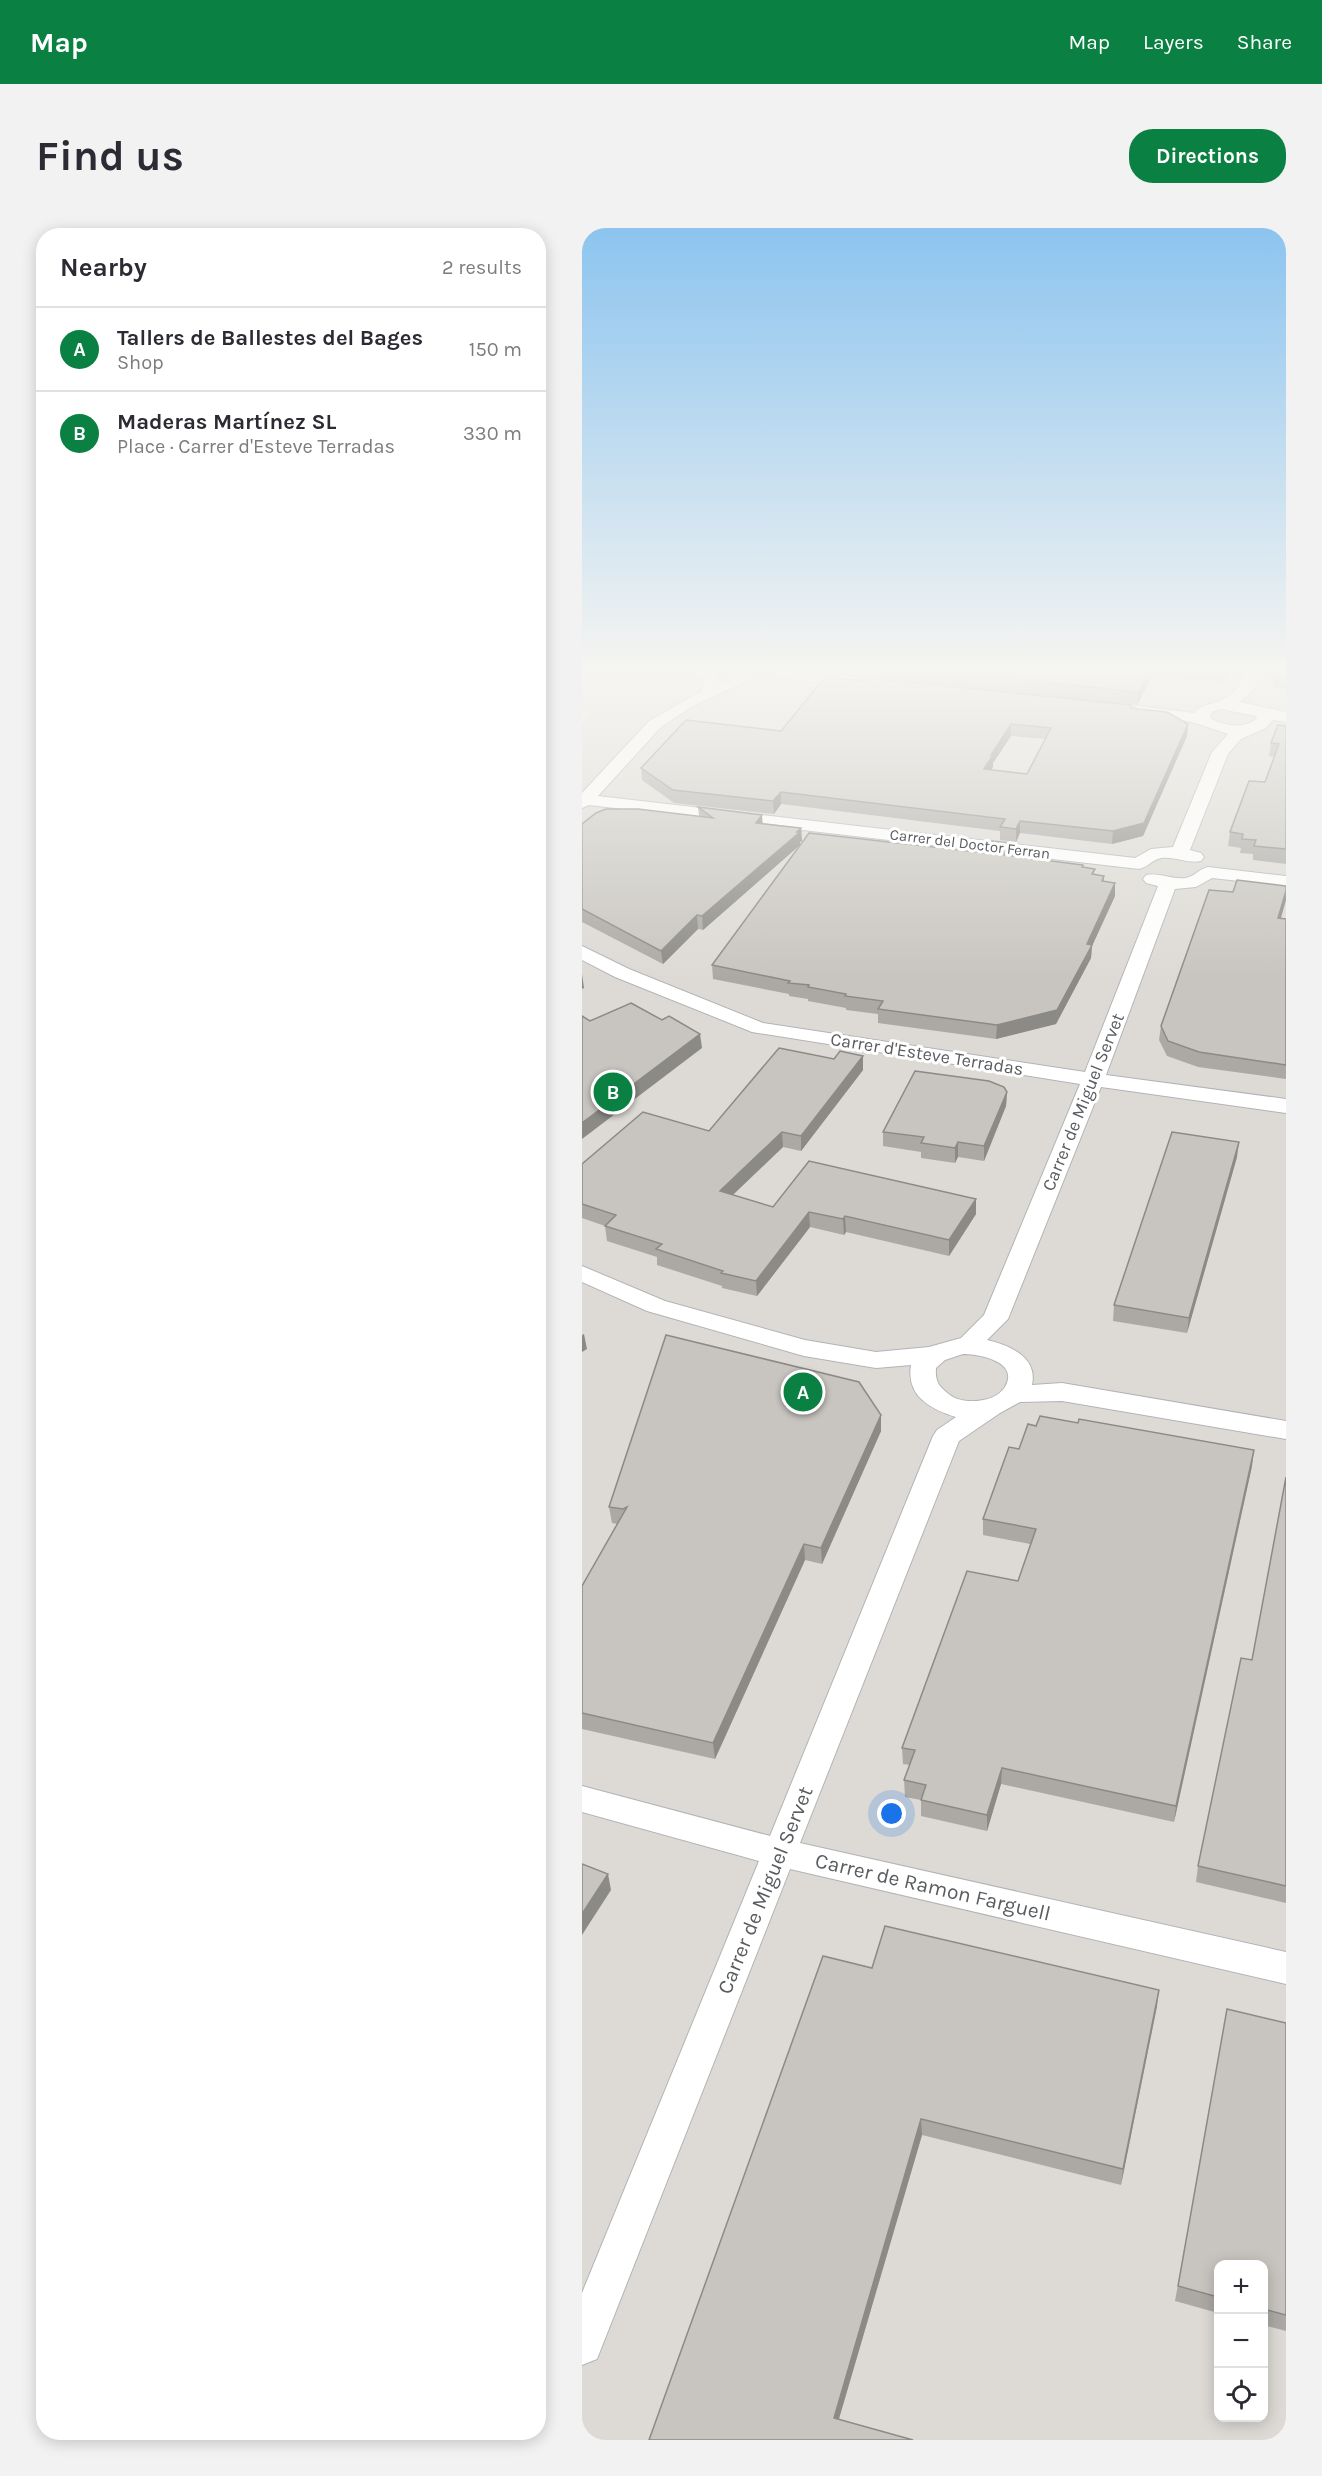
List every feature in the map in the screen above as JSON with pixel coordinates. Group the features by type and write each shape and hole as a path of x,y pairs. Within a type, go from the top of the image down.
{"street":[{"path":"584,802 612,771"},
{"path":"1180,853 1212,771"},
{"name":"Carrer del Doctor Ferran","path":"584,802 1139,864"},
{"path":"1180,853 1202,860 1208,872 1202,878 1192,882 1168,883 1144,875 1138,868 1143,859 1155,854 1180,853"},
{"path":"1208,872 1286,881"},
{"name":"Carrer de Miguel Servet","path":"968,1346 987,1324 995,1319 1093,1080 1168,883"},
{"name":"Carrer d'Esteve Terradas","path":"582,952 622,973 759,1028 1093,1080 1286,1106"},
{"path":"582,1273 656,1306 804,1348 876,1360 935,1355"},
{"path":"995,1319 1014,1375 1003,1402 990,1407 947,1436 927,1390 923,1368 935,1355 947,1349 968,1346 990,1348 1014,1375 1062,1392 1286,1430"},
{"path":"876,1360 958,1408 990,1407"},
{"name":"Carrer de Miguel Servet","path":"582,2344 947,1436"},
{"name":"Carrer de Ramon Farguell","path":"582,1799 781,1853 1286,1968"}],"shaded area":[{"path":"582,771 1286,771 1286,2440 582,2440"}],"building":[{"path":"646,771 1003,771 1027,774 1028,771 1167,771 1144,823 1113,831 1020,821 1016,829 1000,827 1005,819 781,792 773,801 673,790"},
{"path":"1269,771 1286,771 1286,849 1254,846 1256,840 1242,839 1243,834 1230,832 1249,781 1265,782"},
{"path":"698,807 762,815 756,823 801,828 797,832 800,832 702,916 697,915 661,951 582,909 582,824 596,813 606,809 638,809 713,818"},
{"path":"809,833 986,853 992,841 1010,843 1004,855 1083,865 1082,867 1095,869 1092,874 1104,876 1102,881 1115,883 1087,944 1092,945 1057,1010 997,1025 878,1009 883,1001 845,996 846,994 808,987 809,985 788,983 790,981 712,965"},
{"path":"1237,880 1286,886 1278,918 1286,919 1286,1065 1199,1052 1168,1041 1161,1026 1209,890 1233,892"},
{"path":"631,1003 662,1020 669,1016 700,1034 582,1123 582,1016 590,1021"},
{"path":"779,1048 834,1059 840,1051 863,1056 801,1136 782,1132 720,1191 773,1207 809,1161 976,1199 949,1240 845,1216 843,1219 809,1212 756,1281 721,1273 723,1271 656,1249 662,1244 605,1226 616,1215 582,1204 582,1164 643,1112 709,1131"},
{"path":"915,1071 989,1081 1004,1087 1007,1092 984,1146 958,1142 955,1148 921,1143 924,1137 883,1132"},
{"path":"1172,1132 1239,1142 1189,1318 1114,1305"},
{"path":"666,1335 859,1382 881,1415 821,1548 804,1544 713,1743 582,1713 582,1586 627,1507 623,1509 609,1507"},
{"path":"1040,1416 1078,1423 1079,1419 1254,1450 1176,1806 1002,1768 987,1815 921,1800 926,1785 904,1780 915,1750 902,1748 967,1571 1018,1581 1036,1529 983,1519 1009,1447 1019,1449 1028,1424 1036,1426"},
{"path":"1286,1477 1286,1886 1198,1866 1241,1658 1252,1660"},
{"path":"582,1864 608,1874 582,1914"},
{"path":"885,1926 1159,1990 1123,2169 921,2119 834,2418 913,2440 649,2440 823,1956 872,1968"},
{"path":"1227,2009 1286,2023 1286,2315 1268,2310 1268,2260 1214,2260 1214,2296 1178,2286"}],"place":[{"name":"Maderas Martínez SL","path":"613,1092"},
{"name":"Tallers de Ballestes del Bages","path":"803,1392"}]}
